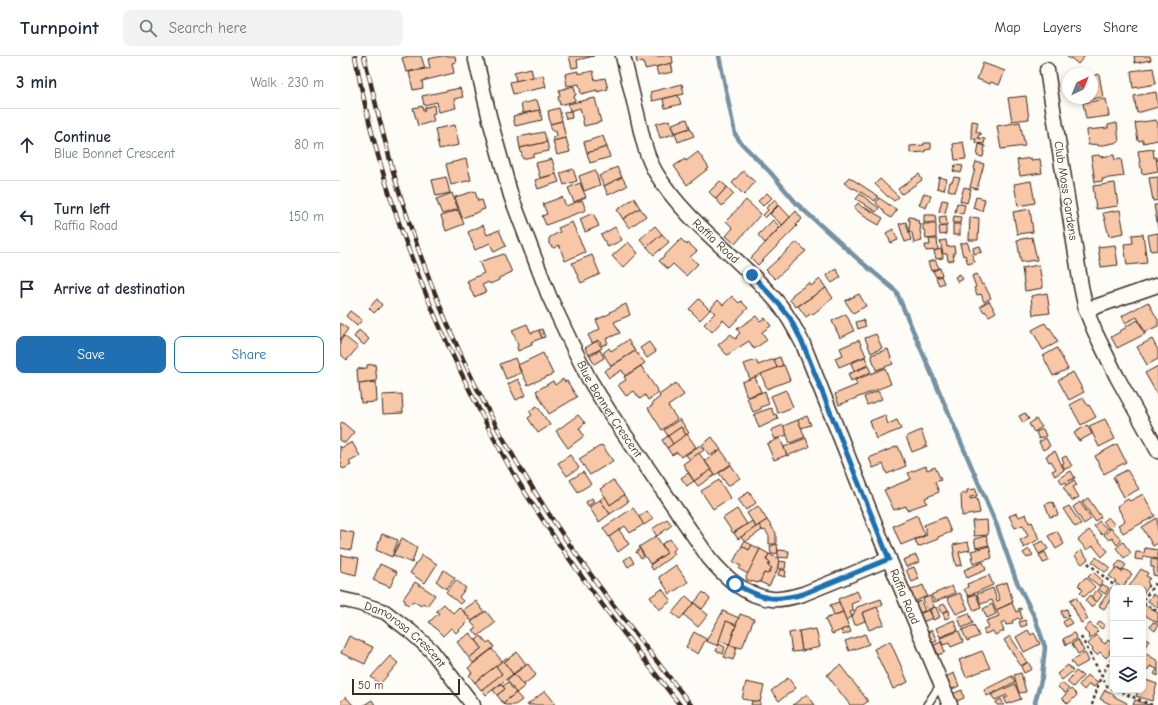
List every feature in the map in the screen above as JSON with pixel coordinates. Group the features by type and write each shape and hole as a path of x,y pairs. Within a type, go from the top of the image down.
{"street":[{"name":"Blue Bonnet Crescent","path":"475,56 491,124 511,196 549,296 589,379 709,558 721,572 735,584 754,595 773,599 788,598 803,594 889,559"},
{"name":"Raffia Road","path":"623,56 646,151 655,172 669,193 687,213 762,286 790,318 803,344 889,559 950,705"},
{"name":"Club Moss Gardens","path":"1047,70 1086,310 1117,377 1158,451"},
{"path":"1086,310 1158,285"},
{"name":"Damorosa Crescent","path":"340,599 385,612 410,631 431,650 473,705"}],"lane":[{"path":"927,705 941,684"}],"path":[{"path":"1088,563 1114,585"},
{"path":"1146,597 1158,580"},
{"path":"1146,603 1158,611"},
{"path":"1081,637 1101,676 1107,686 1110,688"},
{"path":"1092,705 1101,676 1110,662"},
{"path":"1122,693 1152,705"}],"building":[{"path":"409,56 421,56 425,68 406,72 402,58"},
{"path":"442,56 455,56 456,62 452,63 454,73 422,81 423,88 413,90 409,72 430,68 428,59"},
{"path":"569,56 594,56 577,60 578,67 572,68"},
{"path":"636,56 672,56 673,63 645,69 643,61 637,63"},
{"path":"1066,56 1085,56 1078,64"},
{"path":"1134,56 1150,56 1151,60 1135,63"},
{"path":"671,63 673,72 658,75 656,67"},
{"path":"983,63 1005,71 999,85 991,82 990,84 977,79"},
{"path":"531,68 533,77 516,81 514,72"},
{"path":"1153,68 1156,84 1133,88 1131,71"},
{"path":"578,71 578,74 593,71 595,80 605,78 608,89 581,94 579,84 567,86 565,74"},
{"path":"1098,74 1103,97 1098,98"},
{"path":"543,75 546,87 513,94 510,82"},
{"path":"682,84 684,94 652,101 650,92"},
{"path":"574,86 576,95 574,96 575,101 560,105 558,97 560,96 559,90"},
{"path":"460,88 463,97 454,99 456,108 439,112 437,102 424,105 422,96"},
{"path":"1156,92 1158,107 1137,113 1134,96"},
{"path":"678,95 681,104 665,108 663,99"},
{"path":"1026,96 1029,119 1012,121 1008,98"},
{"path":"595,98 601,122 584,126 580,108 570,111 568,104"},
{"path":"1106,99 1109,116 1086,119 1083,104 1098,104 1098,100"},
{"path":"537,100 540,110 523,113 521,104"},
{"path":"434,105 435,113 432,114 434,121 418,126 413,108 422,106 423,111 425,110 424,108"},
{"path":"559,108 562,121 550,124 548,111"},
{"path":"540,110 542,120 515,126 513,116"},
{"path":"571,111 572,118 566,119 564,112"},
{"path":"687,119 690,128 675,133 672,124"},
{"path":"669,120 674,134 660,138 656,124"},
{"path":"1156,120 1158,124 1158,140 1143,143 1143,140 1138,141 1135,123"},
{"path":"562,121 566,138 553,141 553,137 557,136 556,131 552,131 550,124"},
{"path":"972,121 978,122 976,132 981,133 981,135 979,134 978,138 985,139 984,144 975,143 976,139 972,139"},
{"path":"1020,122 1025,146 1001,149 997,126"},
{"path":"1117,123 1119,142 1098,146 1097,144 1088,145 1087,130 1108,128 1108,125"},
{"path":"455,125 459,145 439,149 435,129"},
{"path":"690,128 694,136 678,142 675,133"},
{"path":"544,132 547,142 520,148 518,137"},
{"path":"603,136 607,147 587,153 584,142"},
{"path":"566,138 570,152 557,155 553,141"},
{"path":"547,142 549,151 534,154 534,156 523,159 520,148"},
{"path":"963,142 966,159 955,160 953,144"},
{"path":"924,143 931,143 931,149 925,150 925,152 910,153 910,146 924,145"},
{"path":"979,144 985,146 983,157 977,156"},
{"path":"607,147 610,157 590,163 587,153"},
{"path":"1153,149 1158,171 1142,174 1138,151"},
{"path":"698,152 709,168 687,185 674,166 685,159 686,161"},
{"path":"1099,155 1100,157 1114,155 1115,160 1121,159 1124,176 1102,179 1103,181 1095,182 1091,156"},
{"path":"1031,158 1031,160 1040,159 1042,173 1020,176 1017,160"},
{"path":"466,159 471,180 451,185 446,164"},
{"path":"552,159 556,174 540,178 536,163"},
{"path":"976,162 984,164 977,189 970,187"},
{"path":"955,165 963,166 961,173 953,171"},
{"path":"617,167 622,177 604,186 599,176"},
{"path":"573,169 577,181 564,185 560,173"},
{"path":"595,170 600,185 584,191 579,176"},
{"path":"743,171 755,182 744,195 732,183"},
{"path":"556,174 559,182 538,189 535,180"},
{"path":"919,174 922,180 902,194 898,189"},
{"path":"446,177 450,193 436,196 432,180"},
{"path":"622,177 627,186 608,195 604,186"},
{"path":"849,177 878,196 875,201 844,183"},
{"path":"939,177 947,179 944,190 937,188"},
{"path":"954,177 960,178 955,192 948,190 950,182 952,182"},
{"path":"1158,177 1158,200 1153,201 1149,178"},
{"path":"880,179 899,197 894,201 888,197 875,184"},
{"path":"720,181 727,187 716,199 709,192"},
{"path":"1031,181 1035,203 1018,206 1014,184"},
{"path":"580,183 586,197 574,202 568,188"},
{"path":"1115,183 1118,206 1096,209 1093,186"},
{"path":"727,187 734,194 722,206 716,199"},
{"path":"964,187 971,189 967,203 960,201"},
{"path":"475,191 478,201 482,200 485,209 462,218 455,197"},
{"path":"452,193 458,209 442,214 436,199"},
{"path":"767,193 772,198 763,206 758,201"},
{"path":"924,193 931,196 926,208 919,205"},
{"path":"860,194 879,208 876,212 856,199"},
{"path":"562,197 566,206 582,200 586,210 546,225 542,216 547,214 543,204"},
{"path":"976,197 985,199 982,211 973,208"},
{"path":"634,198 640,208 623,219 617,210"},
{"path":"879,198 897,210 891,218 884,213 884,211 876,203"},
{"path":"775,199 779,204 765,218 763,215 768,210 766,208"},
{"path":"746,200 761,214 735,244 726,236 733,228 726,221"},
{"path":"942,200 948,201 945,213 939,212"},
{"path":"858,203 863,208 864,207 883,218 879,225 865,217 854,208"},
{"path":"957,203 965,205 963,214 955,212"},
{"path":"779,205 790,217 782,225 770,214"},
{"path":"1154,205 1158,205 1158,228"},
{"path":"640,208 646,216 629,228 623,219"},
{"path":"1030,209 1033,232 1017,234 1013,212"},
{"path":"458,210 464,224 446,231 441,216"},
{"path":"1120,210 1124,233 1109,236 1103,213"},
{"path":"796,211 802,219 796,225 797,226 758,265 751,258"},
{"path":"593,213 599,226 585,232 580,219"},
{"path":"924,215 935,215 936,222 924,223"},
{"path":"946,216 947,225 940,225 939,217"},
{"path":"954,216 961,217 960,223 953,223"},
{"path":"909,217 915,218 915,220 919,221 918,223 921,224 920,231 922,241 914,243 912,233 909,231"},
{"path":"970,217 979,218 978,240 969,240"},
{"path":"773,220 780,227 765,243 758,235"},
{"path":"572,222 585,252 565,261 559,245 554,248 552,247 549,244 549,239 560,232 558,228"},
{"path":"906,222 911,240 905,242 899,224"},
{"path":"923,224 936,224 936,238 926,239"},
{"path":"953,224 960,224 960,235 953,235"},
{"path":"483,225 487,235 499,230 506,246 494,252 490,243 475,250 468,232"},
{"path":"655,226 662,234 647,247 640,239"},
{"path":"946,226 946,234 940,235 939,227"},
{"path":"615,227 622,240 608,247 601,235"},
{"path":"893,229 898,240 891,243 886,233"},
{"path":"1158,233 1158,250 1151,251 1148,235"},
{"path":"662,234 669,242 654,255 647,247"},
{"path":"1143,234 1147,263 1127,265 1124,244 1133,243 1132,235"},
{"path":"1032,237 1037,260 1021,262 1017,240"},
{"path":"681,239 697,251 690,257 698,264 686,276 673,264 668,269 659,261"},
{"path":"929,239 937,239 938,250 926,251 925,245 930,245"},
{"path":"946,240 947,247 954,246 954,260 948,261 947,254 943,254 940,241"},
{"path":"628,242 638,253 623,268 612,256"},
{"path":"797,242 806,251 775,279 766,270"},
{"path":"967,242 975,262 968,264 965,255 963,256 960,244"},
{"path":"1115,245 1118,265 1101,267 1098,247"},
{"path":"980,246 982,252 974,254 973,248"},
{"path":"941,249 943,258 936,259 934,251"},
{"path":"504,254 512,272 490,284 489,282 482,285 486,292 474,297 467,281 484,273 479,262"},
{"path":"592,255 600,274 581,283 572,263"},
{"path":"935,260 939,268 931,271 928,262"},
{"path":"1039,265 1043,288 1025,291 1022,268"},
{"path":"940,268 942,275 936,277 933,271"},
{"path":"836,269 841,277 832,283 826,275"},
{"path":"960,274 963,279 958,282 955,277"},
{"path":"977,274 982,285 984,284 991,298 984,302 981,294 977,295 974,288 976,287 972,276"},
{"path":"941,276 944,283 939,285 936,278"},
{"path":"820,279 826,288 796,307 790,300 793,294 809,283 811,286"},
{"path":"826,288 833,298 813,314 812,313 806,317 798,306"},
{"path":"1047,293 1050,313 1033,315 1031,296"},
{"path":"859,294 866,306 853,313 845,301"},
{"path":"732,296 739,303 741,301 748,308 730,327 723,320 712,332 704,324 715,313 710,309 718,300 723,305"},
{"path":"377,299 382,305 374,313 369,308"},
{"path":"699,299 710,310 700,320 689,309"},
{"path":"989,301 996,312 989,316 980,306"},
{"path":"1148,302 1158,320 1158,326 1145,332 1137,317 1125,323 1122,316"},
{"path":"626,304 630,315 614,322 620,333 606,339 608,343 602,346 599,340 592,343 588,335 600,329 596,320"},
{"path":"350,311 362,320 357,326 346,316"},
{"path":"846,314 854,331 840,338 832,321"},
{"path":"756,316 760,321 765,318 771,326 762,332 767,340 754,349 749,341 727,355 718,345 731,334 735,339 737,338 736,337 740,333 737,329"},
{"path":"863,320 866,326 858,329 856,322"},
{"path":"1138,320 1145,334 1117,348 1111,337 1127,327 1126,326"},
{"path":"340,323 348,329 340,340"},
{"path":"1045,323 1048,328 1050,328 1058,342 1043,350 1032,330"},
{"path":"527,324 531,333 539,330 542,338 531,342 532,345 518,351 518,345 512,330"},
{"path":"542,329 545,337 542,338 539,330"},
{"path":"359,330 369,339 364,345 354,337"},
{"path":"876,334 882,348 871,353 865,338"},
{"path":"344,336 358,347 347,360 340,354 340,341"},
{"path":"1152,339 1158,350 1158,359 1147,365 1137,347"},
{"path":"628,340 635,351 611,366 603,353 609,348 611,351"},
{"path":"859,340 866,356 839,367 835,358 843,355 840,348"},
{"path":"597,341 602,348 589,355 585,348"},
{"path":"649,342 656,352 647,358 640,348"},
{"path":"1057,348 1068,369 1053,376 1043,356"},
{"path":"888,349 893,364 876,370 871,355"},
{"path":"600,350 604,358 594,364 590,356"},
{"path":"635,351 645,363 625,376 622,370 609,378 604,371"},
{"path":"543,353 553,374 528,385 518,365"},
{"path":"780,357 783,365 777,368 774,359"},
{"path":"865,357 868,365 854,371 851,363"},
{"path":"515,358 521,373 506,379 500,364"},
{"path":"774,359 777,368 750,379 744,364 756,360 758,365"},
{"path":"375,364 377,381 358,383 357,369 367,368 367,365"},
{"path":"784,365 790,380 767,389 761,374"},
{"path":"641,366 659,393 648,400 645,395 640,399 634,391 626,396 618,385 626,380 624,377"},
{"path":"868,366 871,372 851,381 848,374"},
{"path":"1158,366 1158,393 1157,394 1145,373"},
{"path":"885,368 891,384 839,405 835,394 857,385 855,380"},
{"path":"1073,372 1084,392 1069,400 1058,380"},
{"path":"755,377 761,392 747,397 742,382"},
{"path":"518,379 526,395 516,400 508,384"},
{"path":"563,379 565,382 567,381 577,397 549,414 536,391 553,381 555,385"},
{"path":"376,382 377,402 361,403 359,384"},
{"path":"676,383 684,395 668,406 677,419 662,430 648,408 660,397 659,395"},
{"path":"786,390 793,407 778,413 771,396"},
{"path":"765,391 769,404 753,412 747,398"},
{"path":"878,391 882,399 867,405 864,397"},
{"path":"402,394 403,413 383,414 382,395"},
{"path":"1083,398 1096,417 1081,425 1070,405"},
{"path":"537,406 550,425 538,433 528,418 532,415 529,411"},
{"path":"771,408 774,415 776,414 778,419 759,428 754,414"},
{"path":"1025,413 1029,419 1023,423 1019,416"},
{"path":"578,415 585,423 579,428 584,436 568,448 556,431"},
{"path":"885,415 888,424 897,420 901,429 876,439 870,421"},
{"path":"807,416 811,425 801,428 798,420"},
{"path":"680,419 689,433 686,435 681,427 668,436 664,430"},
{"path":"1036,419 1042,427 1034,432 1029,424"},
{"path":"1105,419 1115,439 1099,447 1089,426"},
{"path":"798,420 805,437 790,443 783,426"},
{"path":"342,422 354,432 345,443 340,440 340,424"},
{"path":"783,425 787,435 775,439 771,430"},
{"path":"1087,425 1092,434 1079,441 1074,433"},
{"path":"681,427 686,435 673,444 668,436"},
{"path":"1043,429 1046,436 1039,439 1036,432"},
{"path":"921,430 927,446 912,452 906,437"},
{"path":"687,434 696,447 681,457 677,452 672,455 667,448"},
{"path":"668,436 673,444 667,448 662,440"},
{"path":"712,437 721,450 710,456 702,445"},
{"path":"780,438 787,455 774,460 767,444"},
{"path":"806,438 809,447 787,456 784,447"},
{"path":"1046,438 1050,446 1043,450 1039,442"},
{"path":"352,442 360,456 349,462 351,465 343,469 340,465 342,464 340,460 340,446 341,448"},
{"path":"1117,444 1126,462 1104,474 1095,456"},
{"path":"602,445 613,461 590,475 579,459"},
{"path":"700,445 704,450 690,460 686,455"},
{"path":"898,446 906,466 887,474 883,464 873,468 869,458"},
{"path":"721,450 731,464 715,475 705,461"},
{"path":"1055,451 1064,470 1055,476 1052,471 1056,469 1051,461 1049,462 1046,456"},
{"path":"699,453 711,470 694,481 683,464"},
{"path":"570,455 579,468 567,476 558,463"},
{"path":"1066,456 1072,466 1065,469 1062,464 1064,463 1062,458"},
{"path":"731,465 740,478 728,486 719,473"},
{"path":"926,466 927,470 935,467 941,480 935,482 939,492 925,498 927,503 907,510 906,506 894,510 884,490 911,479 908,473"},
{"path":"711,470 715,475 698,486 694,481"},
{"path":"1127,470 1139,489 1124,497 1113,477"},
{"path":"1071,471 1075,478 1062,484 1059,478"},
{"path":"583,472 591,484 578,492 570,480"},
{"path":"688,473 694,481 687,486 681,478"},
{"path":"613,480 624,495 610,505 600,489"},
{"path":"719,480 730,498 713,509 701,491"},
{"path":"1074,480 1077,485 1073,487 1079,497 1072,501 1063,487"},
{"path":"976,489 977,496 970,497 970,499 977,498 980,513 962,516 961,494 967,493 967,490"},
{"path":"749,492 756,503 746,510 738,499"},
{"path":"1143,494 1155,516 1123,533 1118,525 1125,521 1117,506 1128,499 1130,501"},
{"path":"624,495 628,502 610,514 600,500 605,496 610,505"},
{"path":"592,498 594,502 588,506 586,502"},
{"path":"1088,498 1101,517 1095,521 1082,502"},
{"path":"600,500 610,514 599,522 589,507"},
{"path":"1053,502 1058,515 1050,517 1045,504"},
{"path":"1080,502 1091,519 1084,524 1073,507"},
{"path":"758,506 767,520 756,527 747,513"},
{"path":"1069,506 1081,524 1075,527 1063,509"},
{"path":"633,508 644,524 630,533 625,526 609,537 603,528"},
{"path":"737,509 747,524 733,533 723,518"},
{"path":"647,511 653,519 644,525 639,517"},
{"path":"1017,513 1019,517 1026,514 1029,523 1032,522 1039,539 1024,548 1020,540 1028,536 1023,525 1015,528 1009,516"},
{"path":"917,515 925,535 901,545 893,526"},
{"path":"945,517 951,532 918,547 915,540 927,535 924,525"},
{"path":"1108,517 1114,524 1109,529 1103,521"},
{"path":"1157,518 1158,543 1153,546 1142,527"},
{"path":"667,519 672,525 657,536 652,529"},
{"path":"767,520 776,533 776,544 769,544 769,536 759,525"},
{"path":"987,520 988,535 974,536 972,521"},
{"path":"752,521 756,527 738,539 734,533"},
{"path":"1099,521 1107,529 1102,535 1094,526"},
{"path":"759,525 762,530 745,542 741,537"},
{"path":"1111,528 1122,540 1117,545 1112,538 1109,540 1104,535"},
{"path":"340,530 354,533 351,550 340,548"},
{"path":"619,530 629,544 618,552 609,537"},
{"path":"1089,530 1108,551 1102,557 1093,546 1087,550 1078,540"},
{"path":"1057,531 1064,544 1056,549 1048,536"},
{"path":"382,534 398,540 392,557 376,550"},
{"path":"656,536 667,553 650,564 639,547"},
{"path":"986,536 989,545 976,548 974,539"},
{"path":"402,538 417,547 412,563 393,555"},
{"path":"670,539 676,548 673,551 675,554 653,570 650,565 667,553 662,544"},
{"path":"744,541 752,545 749,550 742,546"},
{"path":"1043,541 1048,549 1039,554 1034,545"},
{"path":"968,542 970,550 959,552 962,565 956,566 953,545"},
{"path":"1123,542 1131,553 1124,558 1116,548"},
{"path":"777,544 778,553 771,554 770,546"},
{"path":"752,545 760,549 748,574 739,569 741,566 733,562 742,546 749,550"},
{"path":"989,546 992,558 973,564 971,551"},
{"path":"1145,548 1158,550 1158,559 1144,556 1143,560 1135,559 1136,552 1144,553"},
{"path":"640,549 644,556 641,558 636,552"},
{"path":"760,549 769,554 766,560 770,562 768,566 772,568 768,575 764,573 760,582 758,583 747,580 746,577"},
{"path":"1029,549 1033,555 1027,558 1023,553"},
{"path":"778,550 789,551 788,558 778,557"},
{"path":"1081,550 1088,559 1082,564 1075,556"},
{"path":"1045,552 1049,561 1043,563 1039,555"},
{"path":"769,554 779,559 777,571 769,586 760,582 764,573 768,574 772,568 768,566 770,562 766,560"},
{"path":"341,555 359,558 356,575 340,571"},
{"path":"422,555 437,564 425,583 410,573"},
{"path":"916,555 919,562 906,567 903,560"},
{"path":"630,556 634,563 628,567 624,560"},
{"path":"1096,557 1110,568 1105,572 1092,562"},
{"path":"1151,559 1158,560 1158,576 1153,575 1154,567 1151,567"},
{"path":"779,561 786,562 785,569 779,569"},
{"path":"1120,561 1126,565 1121,571 1115,566"},
{"path":"983,562 986,570 967,578 964,570"},
{"path":"380,564 397,572 390,587 373,580"},
{"path":"676,565 688,582 670,594 659,577"},
{"path":"914,567 919,579 912,582 906,570"},
{"path":"1116,568 1122,572 1124,569 1132,574 1124,585 1118,585 1114,582 1116,581 1109,576"},
{"path":"780,569 786,571 785,577 778,575"},
{"path":"1141,569 1148,573 1146,576 1150,578 1147,582 1149,586 1146,590 1146,585 1130,585"},
{"path":"444,570 455,578 446,589 436,581"},
{"path":"1093,572 1103,581 1099,586 1088,577"},
{"path":"989,575 993,585 968,596 964,589 968,587 967,584"},
{"path":"1086,577 1095,587 1084,597 1080,593 1083,590 1078,585"},
{"path":"456,580 466,588 459,597 463,601 460,604 446,592"},
{"path":"415,582 435,595 427,606 423,603 421,606 413,601 409,605 405,603 405,600 403,599"},
{"path":"1007,582 1013,602 996,610 992,600 981,604 977,594 993,588 997,601 1000,600 995,586"},
{"path":"1102,584 1109,588 1105,594 1098,589"},
{"path":"923,585 927,596 914,602 909,591"},
{"path":"952,586 955,593 935,602 931,595"},
{"path":"662,589 671,601 659,610 650,597"},
{"path":"1097,590 1102,595 1097,602 1091,597"},
{"path":"1110,590 1110,600 1104,609 1099,606"},
{"path":"857,591 861,600 851,604 854,611 850,612 852,617 846,620 838,599"},
{"path":"703,592 710,599 702,609 694,603"},
{"path":"960,593 968,609 956,614 947,598"},
{"path":"976,594 981,608 974,611 968,597"},
{"path":"1153,594 1158,598 1158,608 1148,601"},
{"path":"1090,595 1096,603 1091,607 1085,600"},
{"path":"686,596 694,603 680,619 672,613"},
{"path":"930,596 934,607 927,610 923,599"},
{"path":"1076,597 1088,619 1081,623 1070,600"},
{"path":"881,599 883,605 862,613 865,621 855,625 852,617 857,607"},
{"path":"476,601 484,612 472,621 463,610"},
{"path":"921,601 925,611 918,613 915,603"},
{"path":"839,602 843,612 834,615 830,605"},
{"path":"694,603 708,615 698,627 684,615"},
{"path":"1012,603 1016,612 1021,608 1020,611 1022,618 1020,620 1018,618 1012,621 1013,623 1011,624 1006,625 1005,621 1001,623 1004,631 995,635 993,631 985,634 983,629 989,627 986,621 999,616 996,610"},
{"path":"444,604 453,613 459,607 470,619 456,633 451,628 443,636 429,622 439,613 436,611"},
{"path":"945,604 948,610 942,613 939,606"},
{"path":"992,604 996,614 987,618 983,609"},
{"path":"1146,606 1158,613 1158,623 1146,616"},
{"path":"877,607 884,624 869,630 862,613"},
{"path":"936,607 940,617 933,620 930,609"},
{"path":"1067,609 1069,616 1063,618 1061,611"},
{"path":"929,610 933,618 922,622 919,614"},
{"path":"949,610 950,617 945,619 943,613"},
{"path":"486,611 495,623 478,636 473,630 476,628 471,622"},
{"path":"723,611 739,618 736,625 726,621 718,646 706,641"},
{"path":"843,612 849,627 832,634 825,619"},
{"path":"969,613 973,623 962,628 958,617"},
{"path":"740,614 754,619 742,648 729,645"},
{"path":"1068,618 1072,623 1066,627 1063,622"},
{"path":"954,620 958,630 940,637 936,628"},
{"path":"1025,620 1027,625 1021,627 1019,622"},
{"path":"726,621 736,625 729,645 719,641"},
{"path":"1100,621 1105,625 1102,629 1097,625"},
{"path":"1153,622 1158,625 1155,631 1150,627"},
{"path":"1090,623 1098,631 1090,639 1088,636 1089,635 1084,630"},
{"path":"974,625 979,636 967,641 962,630"},
{"path":"849,627 851,632 843,635 841,630"},
{"path":"816,629 820,647 802,651 799,631"},
{"path":"932,630 937,641 931,644 926,633"},
{"path":"1028,630 1031,635 1034,633 1040,644 1024,652 1016,637"},
{"path":"799,631 802,651 792,652 789,633"},
{"path":"959,631 963,642 951,647 949,643 943,645 940,638"},
{"path":"694,632 706,639 698,654 686,647"},
{"path":"470,633 482,648 469,658 457,642"},
{"path":"1074,633 1077,639 1066,645 1063,639"},
{"path":"865,634 869,644 849,651 845,641"},
{"path":"1096,635 1105,644 1108,640 1110,642 1110,653 1106,658 1100,652 1097,655 1088,644"},
{"path":"349,636 373,647 365,664 341,653"},
{"path":"481,636 487,643 490,641 494,647 473,663 469,658 482,648 476,640"},
{"path":"1010,636 1027,662 1021,666 1004,640"},
{"path":"1146,638 1149,640 1146,645"},
{"path":"1078,640 1084,651 1078,654 1072,644"},
{"path":"890,641 908,682 893,689 874,649"},
{"path":"941,642 945,652 938,655 934,645"},
{"path":"719,644 725,647 723,654 716,651"},
{"path":"729,645 737,648 733,660 724,657"},
{"path":"492,649 502,661 475,683 469,675 472,673 468,668"},
{"path":"982,651 990,668 966,677 959,660"},
{"path":"517,652 526,664 513,674 504,662"},
{"path":"1085,653 1089,661 1076,668 1071,661"},
{"path":"1146,654 1158,661 1158,676 1154,674 1157,669 1150,666 1147,671"},
{"path":"390,656 398,663 380,684 371,677"},
{"path":"506,658 508,659 504,662 513,674 486,695 482,689 502,674 496,666"},
{"path":"1028,662 1032,669 1024,673 1021,667"},
{"path":"528,664 536,675 523,685 514,674"},
{"path":"840,665 868,701 863,705 850,705 827,675"},
{"path":"1068,665 1073,671 1062,680 1057,674"},
{"path":"496,666 502,674 481,690 475,682"},
{"path":"1076,671 1083,676 1073,687 1067,682"},
{"path":"954,673 959,686 950,690 945,677"},
{"path":"1021,673 1026,692 1019,693 1014,675"},
{"path":"514,674 525,686 516,693 507,680"},
{"path":"1087,675 1098,682 1094,687 1089,684 1084,690 1079,685"},
{"path":"1012,676 1015,682 987,696 984,690"},
{"path":"788,678 796,688 779,701 771,691"},
{"path":"1146,680 1157,684 1152,701 1136,696 1137,693 1146,693"},
{"path":"508,682 516,693 503,703 497,695 505,689 503,686"},
{"path":"746,682 764,686 760,702 742,699"},
{"path":"1062,683 1069,689 1065,693 1058,687"},
{"path":"501,684 505,689 497,695 493,690"},
{"path":"1015,684 1021,699 1007,704 1004,698 1008,697 1007,695 995,700 991,695"},
{"path":"1071,689 1077,695 1068,704 1062,698"},
{"path":"962,690 964,698 955,702 952,694"},
{"path":"1105,690 1127,703 1126,705 1112,705 1100,699"},
{"path":"545,691 555,703 552,705 527,705"},
{"path":"516,693 522,700 515,705 505,705 503,703"},
{"path":"807,694 815,705 793,705"},
{"path":"346,697 353,705 340,705 340,702"},
{"path":"1001,699 1004,705 997,705 996,702"},
{"path":"372,700 375,705 364,705"},
{"path":"1135,700 1149,705 1133,705"},
{"path":"752,701 760,702 760,705 751,705"}],"waterway":[{"path":"719,56 735,134 741,143 770,172 797,204 896,291 997,526 1016,580 1035,618 1045,647 1042,677 1035,702 1036,705"}],"railway":[{"path":"355,56 374,141 386,184 400,225 431,307 482,415 520,484 564,551 620,629 680,705"},
{"path":"364,56 389,155 411,229 458,349 496,426 517,464 575,553 691,705"}],"route":[{"path":"735,584 754,595 773,599 788,598 803,594 889,559 803,344 790,318 752,275"}]}
